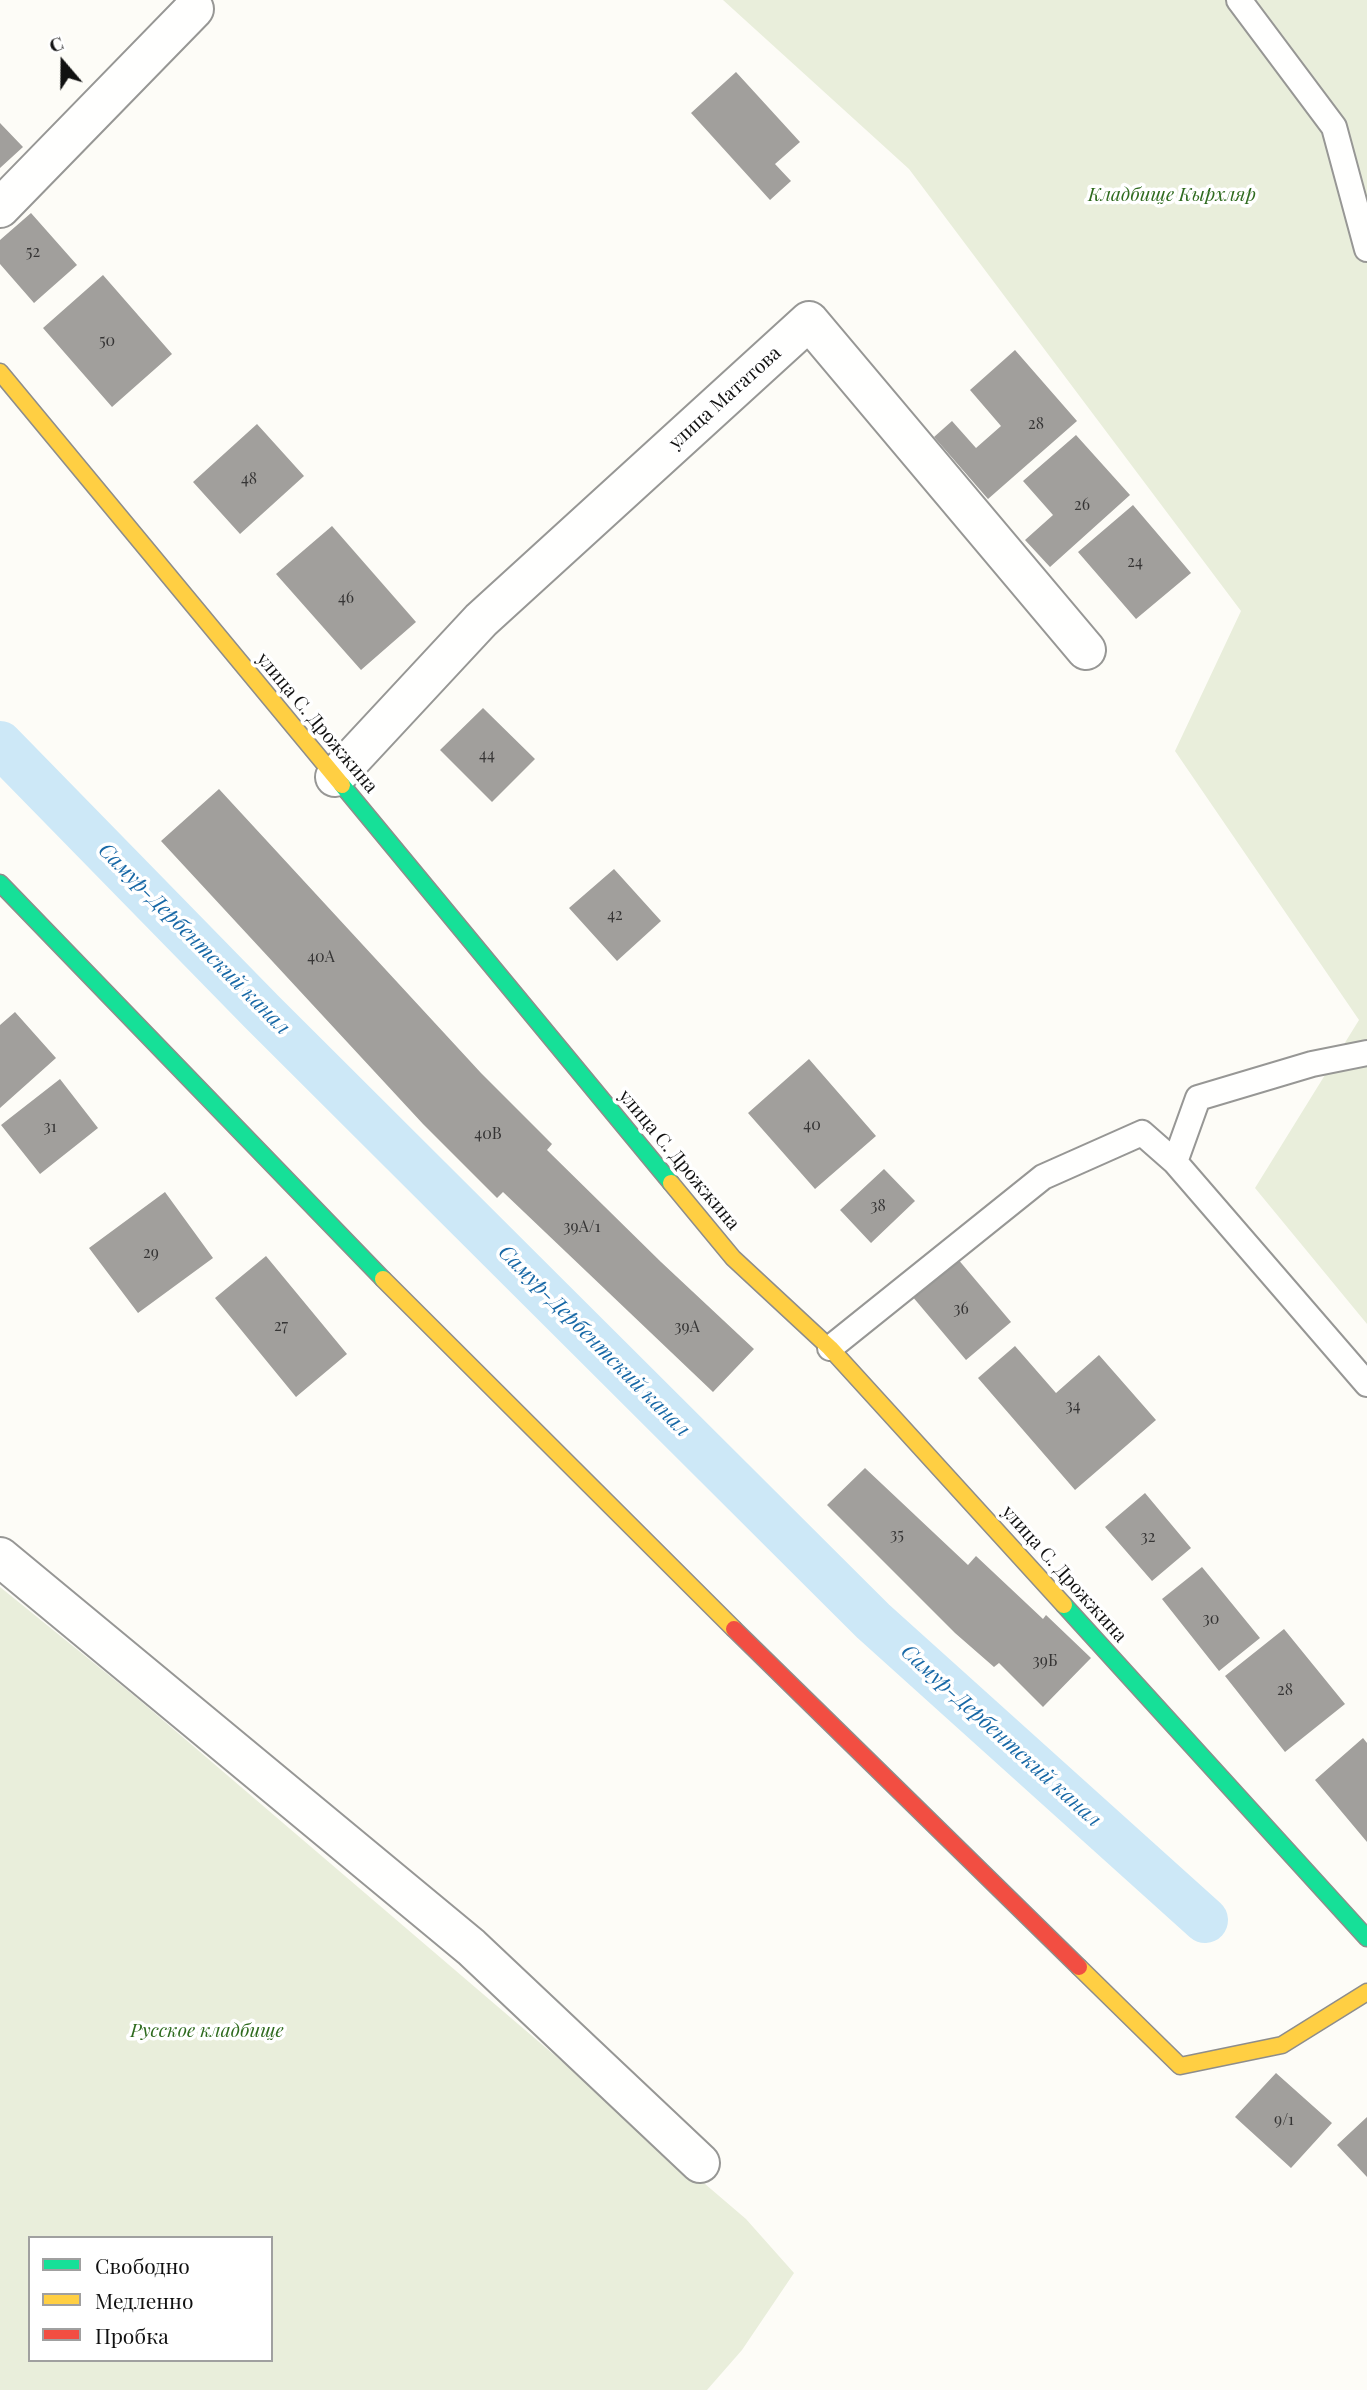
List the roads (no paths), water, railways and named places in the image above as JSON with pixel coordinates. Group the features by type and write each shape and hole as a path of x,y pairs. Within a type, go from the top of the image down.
{"street":[{"path":"0,208 194,9"},
{"name":"улица Мататова","path":"335,777 481,620 809,321 1086,650"},
{"name":"улица С. Дрожжина","path":"0,372 733,1258 830,1348 1367,1938"},
{"path":"0,883 352,1249 708,1604 1180,2066 1282,2045 1367,1992"},
{"path":"0,1557 471,1947 700,2163"}],"lane":[{"path":"1239,0 1334,127 1367,249"},
{"path":"1175,1162 1198,1098 1312,1064 1367,1053"},
{"path":"830,1348 1043,1177 1142,1133 1175,1162 1367,1384"}],"waterway":[{"name":"Самур-Дербентский канал","path":"0,744 262,1012 873,1621 1205,1920"}],"park label":[{"name":"Кладбище Кырхляр","path":"1172,195"},
{"name":"Русское кладбище","path":"207,2031"}]}
